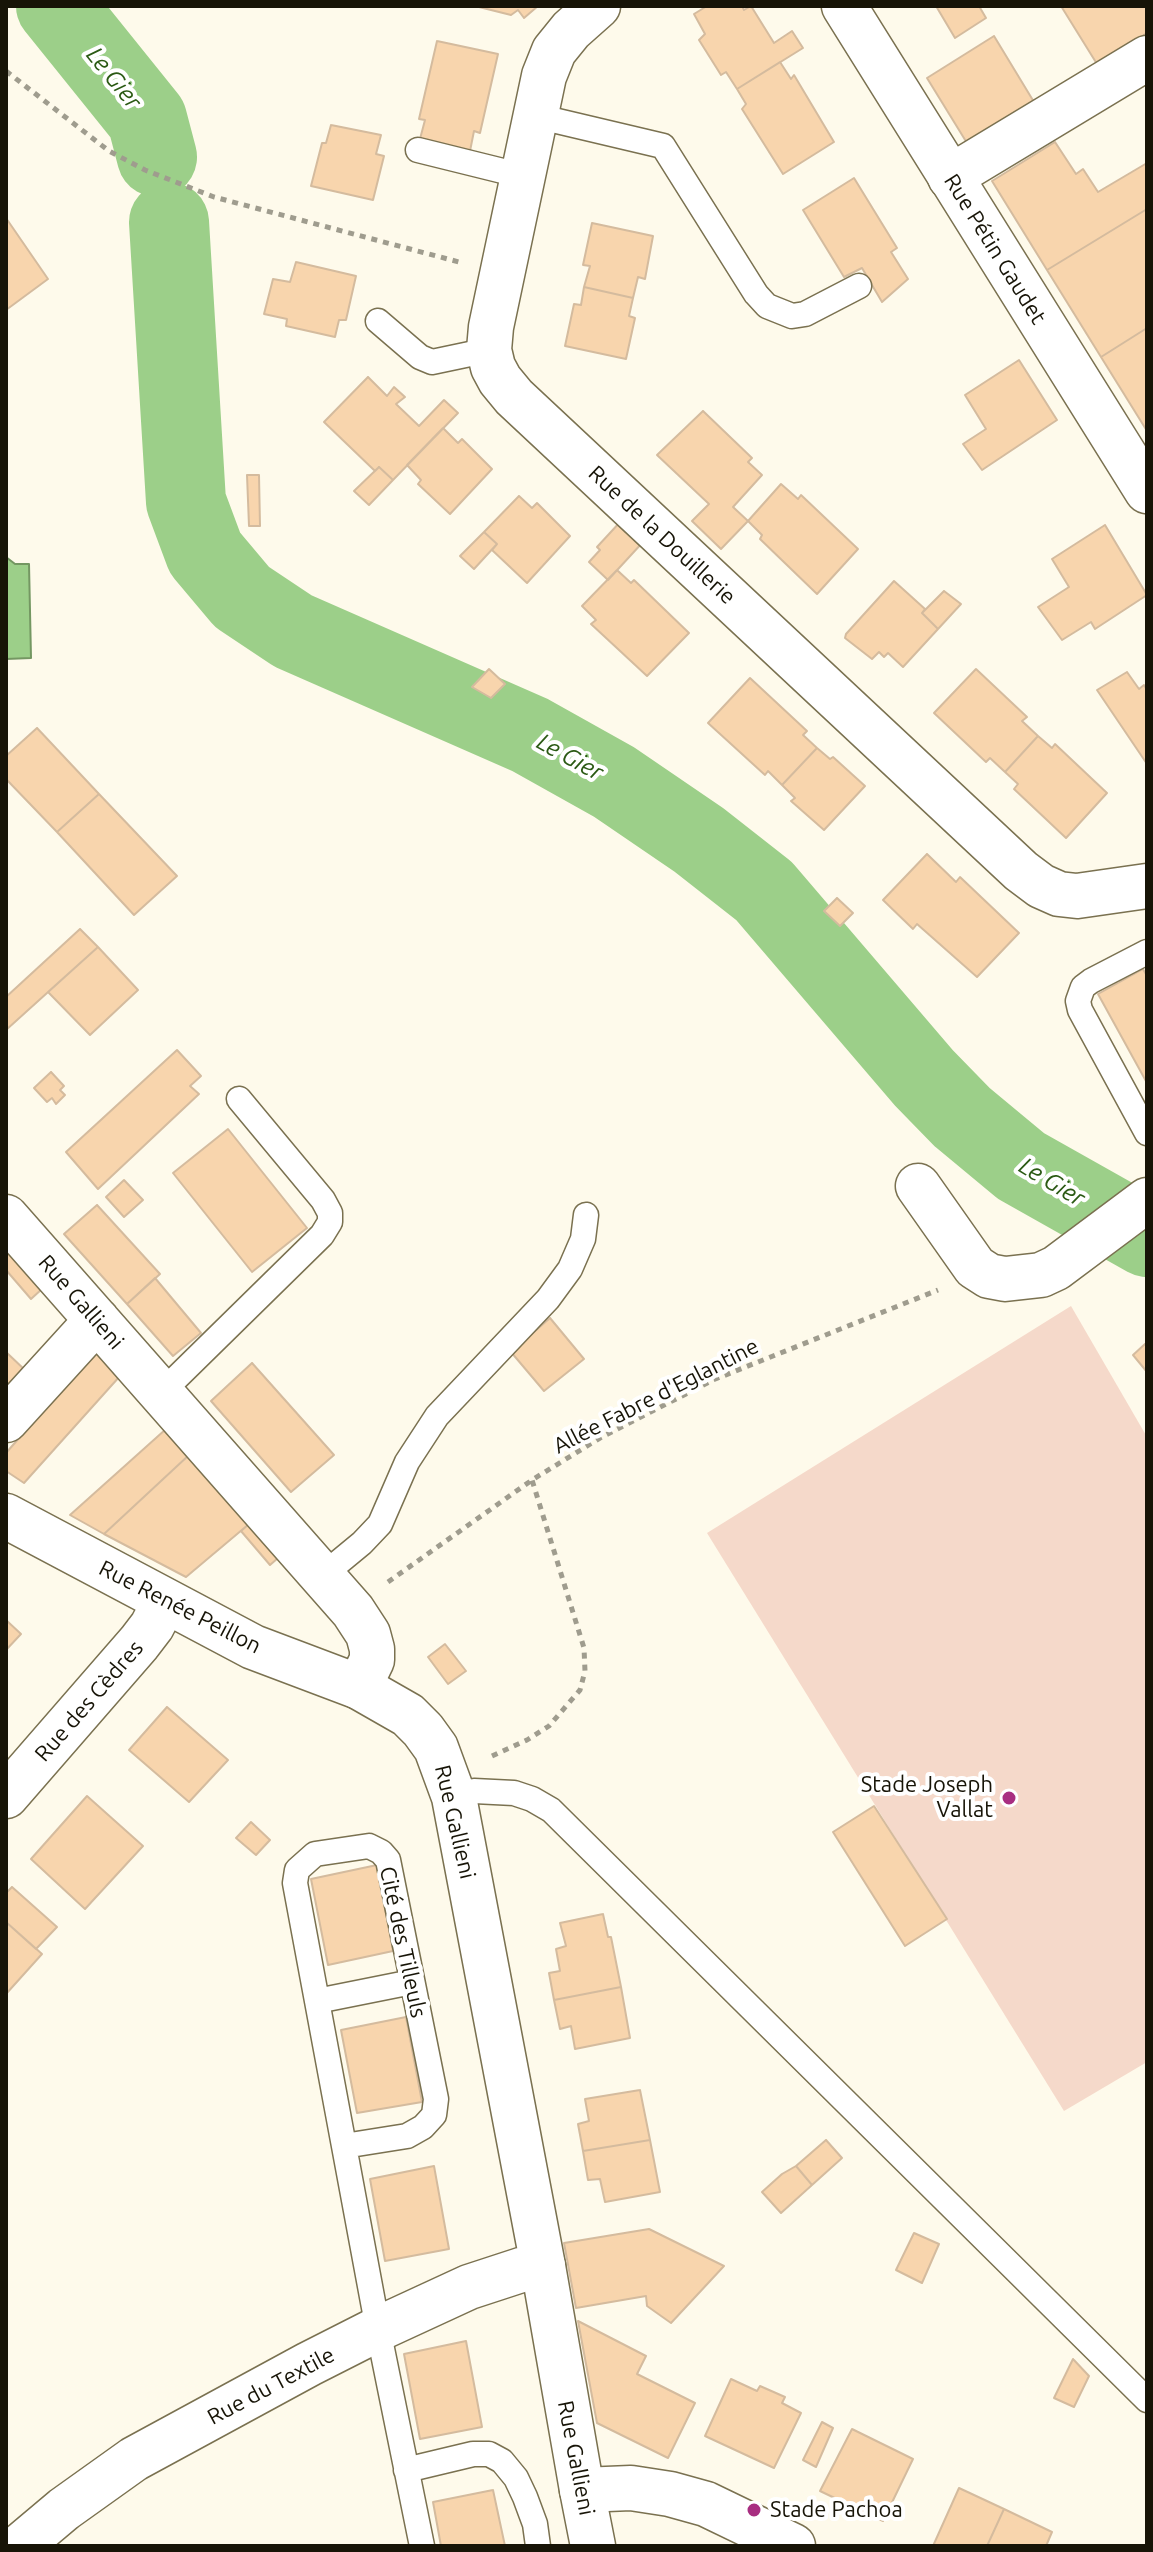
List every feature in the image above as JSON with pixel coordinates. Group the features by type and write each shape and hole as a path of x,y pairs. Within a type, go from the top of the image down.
{"street":[{"path":"489,350 502,273 544,76 554,51 571,30 598,6"},
{"name":"Rue Pétin Gaudet","path":"844,6 1144,478"},
{"path":"950,177 1147,58"},
{"name":"Rue de la Douillerie","path":"489,350 493,367 514,397 1021,871 1050,890 1077,896 1147,886"},
{"path":"918,1186 975,1267 989,1276 1005,1279 1041,1275 1071,1258 1142,1203"},
{"name":"Rue Gallieni","path":"6,1217 353,1611 368,1634 372,1649 372,1660 359,1687 408,1715 436,1748 450,1784 543,2266 593,2546"},
{"path":"6,1420 97,1320"},
{"name":"Rue Renée Peillon","path":"6,1516 253,1647 359,1687"},
{"name":"Rue des Cèdres","path":"6,1796 139,1643 165,1601"},
{"name":"Rue du Textile","path":"20,2546 64,2509 134,2459 378,2329 469,2287 543,2266"},
{"path":"582,2490 631,2488 670,2494 706,2504 793,2546"}],"lane":[{"path":"536,116 663,146 756,294 767,306 792,316 805,314 859,286"},
{"path":"418,150 523,176"},
{"path":"378,321 420,357 432,362 489,350"},
{"path":"1147,952 1091,981 1083,987 1078,1001 1147,1133"},
{"path":"161,1393 322,1235 330,1222 330,1213 323,1200 239,1099"},
{"path":"322,1576 380,1524 407,1462 437,1416 548,1299 570,1269 583,1239 586,1215"},
{"path":"450,1784 474,1791 514,1793 551,1810 1147,2400"},
{"name":"Cité des Tilleuls","path":"344,2146 407,2136 423,2127 434,2115 436,2099 388,1860 369,1846 315,1854 297,1870 295,1883 378,2329 422,2546"},
{"path":"317,2001 412,1982"},
{"path":"406,2470 473,2454 489,2454 502,2461 516,2478 525,2497 535,2524 538,2546"}],"path":[{"path":"6,71 109,151 145,170 214,197 502,273"},
{"name":"Allée Fabre d'Eglantine","path":"387,1583 532,1480 600,1438 713,1380 918,1298 989,1276"},
{"path":"450,1784 492,1756 549,1726 580,1690 585,1671 584,1648 532,1480"}],"shaded area":[{"path":"6,557 15,564 29,564 31,658 6,659"},
{"name":"Stade Joseph Vallat","path":"1071,1306 1147,1437 1147,2062 1064,2111 707,1533"}],"building":[{"path":"475,6 538,6 524,18 518,10 511,15"},
{"path":"707,6 742,6 744,10 751,6 774,43 792,31 803,48 737,89 726,72 721,75 699,40 705,34 694,14"},
{"path":"936,6 979,6 986,18 955,38"},
{"path":"1061,6 1147,6 1147,33 1097,64"},
{"path":"994,36 1034,102 967,143 927,78"},
{"path":"437,41 498,54 480,133 474,131 470,151 420,139 425,120 419,119"},
{"path":"780,62 791,79 794,75 834,142 783,174 742,109 746,104 737,89"},
{"path":"331,125 381,135 376,154 384,156 373,200 311,186 322,143 326,143"},
{"path":"1055,142 1076,174 1083,169 1098,192 1147,163 1147,209 1047,270 992,181"},
{"path":"854,178 897,248 891,252 908,279 882,302 862,268 844,277 803,210"},
{"path":"1147,209 1147,328 1101,357 1047,270"},
{"path":"6,218 48,279 6,310"},
{"path":"592,223 653,236 645,279 638,277 633,298 584,287 590,266 583,265"},
{"path":"296,262 356,276 346,320 339,320 335,337 286,326 287,319 264,314 273,279 290,282"},
{"path":"584,287 633,298 629,316 635,318 626,359 565,346 574,304 581,305"},
{"path":"1147,328 1147,431 1101,357"},
{"path":"1019,360 1057,420 982,470 963,444 986,429 965,395"},
{"path":"368,377 387,396 394,387 405,397 396,404 419,426 444,400 458,413 393,480 379,467 375,471 324,422"},
{"path":"703,411 752,458 748,462 762,475 733,507 748,521 721,549 692,521 709,504 657,455"},
{"path":"443,428 458,443 462,439 492,469 450,514 418,484 421,480 407,465"},
{"path":"379,467 393,480 369,505 354,491"},
{"path":"247,475 259,475 260,526 249,526"},
{"path":"781,484 798,499 801,495 858,549 817,594 760,539 762,535 748,521"},
{"path":"519,496 532,508 537,503 570,536 527,583 492,550 497,544 484,532"},
{"path":"621,521 643,542 608,580 589,562 600,550 597,547"},
{"path":"1105,525 1147,595 1095,629 1091,622 1062,640 1038,607 1069,587 1052,559"},
{"path":"484,532 497,544 474,569 460,556"},
{"path":"617,570 631,583 634,580 689,633 647,676 591,624 596,620 582,606"},
{"path":"894,581 925,609 922,613 938,629 903,667 888,653 884,657 879,652 872,659 845,638"},
{"path":"944,591 961,604 938,629 922,613"},
{"path":"489,669 505,684 491,698 472,687"},
{"path":"976,669 1027,717 1022,721 1038,736 1005,772 990,758 986,762 934,713"},
{"path":"1127,672 1139,689 1144,685 1147,690 1147,764 1097,690"},
{"path":"750,678 807,731 803,735 817,748 782,785 768,771 765,775 708,723"},
{"path":"37,728 99,794 57,832 6,779 6,756"},
{"path":"1038,736 1052,748 1055,744 1107,793 1066,838 1014,789 1018,784 1005,772"},
{"path":"817,748 830,759 833,757 865,786 824,830 791,801 795,798 782,785"},
{"path":"99,794 177,876 134,915 57,832"},
{"path":"927,854 956,882 960,877 1019,933 977,977 917,924 913,929 883,900"},
{"path":"837,898 853,913 840,926 824,911"},
{"path":"80,929 98,947 6,1030 6,997"},
{"path":"98,947 138,990 90,1035 48,992"},
{"path":"1143,969 1147,976 1147,1083 1098,994"},
{"path":"177,1050 201,1076 190,1086 199,1094 98,1189 66,1152"},
{"path":"51,1072 64,1086 60,1090 65,1095 56,1104 52,1098 47,1102 34,1088"},
{"path":"228,1129 307,1228 252,1272 173,1173"},
{"path":"124,1180 143,1200 124,1217 106,1197"},
{"path":"97,1205 160,1274 127,1304 64,1234"},
{"path":"6,1245 43,1288 31,1299 6,1270"},
{"path":"155,1278 201,1333 173,1356 127,1304"},
{"path":"550,1318 584,1359 544,1391 511,1352"},
{"path":"1145,1344 1147,1347 1147,1372 1133,1355"},
{"path":"97,1349 120,1376 24,1483 6,1471 6,1453"},
{"path":"6,1352 26,1371 6,1393"},
{"path":"252,1363 334,1455 291,1492 211,1401"},
{"path":"166,1429 189,1455 104,1534 70,1515"},
{"path":"189,1455 249,1524 186,1577 104,1534"},
{"path":"249,1524 278,1558 270,1565 241,1531"},
{"path":"6,1620 21,1634 6,1650"},
{"path":"445,1644 466,1671 448,1684 428,1657"},
{"path":"167,1707 228,1760 189,1802 129,1750"},
{"path":"87,1796 143,1846 85,1909 31,1859"},
{"path":"874,1806 947,1919 905,1946 833,1832"},
{"path":"251,1822 270,1840 256,1855 236,1838"},
{"path":"377,1865 393,1951 328,1965 311,1879"},
{"path":"12,1887 57,1927 36,1949 6,1922 6,1893"},
{"path":"603,1914 621,1987 554,2000 549,1973 560,1971 556,1949 566,1946 560,1923"},
{"path":"6,1922 42,1954 6,1994"},
{"path":"621,1987 630,2038 575,2049 571,2026 560,2029 554,2000"},
{"path":"406,2017 422,2102 357,2113 341,2030"},
{"path":"640,2090 650,2140 583,2151 578,2124 589,2121 585,2099"},
{"path":"650,2140 660,2192 605,2202 600,2179 588,2180 583,2151"},
{"path":"826,2140 842,2158 812,2185 796,2166"},
{"path":"434,2166 449,2249 385,2261 370,2179"},
{"path":"796,2166 812,2185 781,2213 762,2192"},
{"path":"649,2229 724,2266 671,2323 647,2306 646,2296 576,2308 564,2243"},
{"path":"914,2233 939,2244 922,2283 896,2270"},
{"path":"578,2321 646,2356 637,2374 695,2403 668,2458 597,2423"},
{"path":"466,2341 482,2427 420,2439 404,2354"},
{"path":"1073,2359 1089,2376 1074,2407 1054,2398"},
{"path":"731,2379 757,2391 760,2386 785,2397 782,2403 801,2413 774,2468 705,2436"},
{"path":"822,2422 833,2428 816,2467 803,2460"},
{"path":"852,2429 913,2459 883,2521 820,2491"},
{"path":"959,2488 1004,2509 987,2546 933,2546"},
{"path":"493,2490 505,2546 441,2546 433,2502"},
{"path":"1004,2509 1052,2532 1046,2546 987,2546"}],"waterway":[{"name":"Le Gier","path":"56,6 147,119 157,157"},
{"name":"Le Gier","path":"169,222 186,502 205,553 242,597 293,631 530,735 614,782 699,840 764,891 924,1078 962,1117 1021,1166 1147,1237"}],"place":[{"name":"Stade Joseph Vallat","path":"1009,1798"},
{"name":"Stade Pachoa","path":"754,2510"}]}
